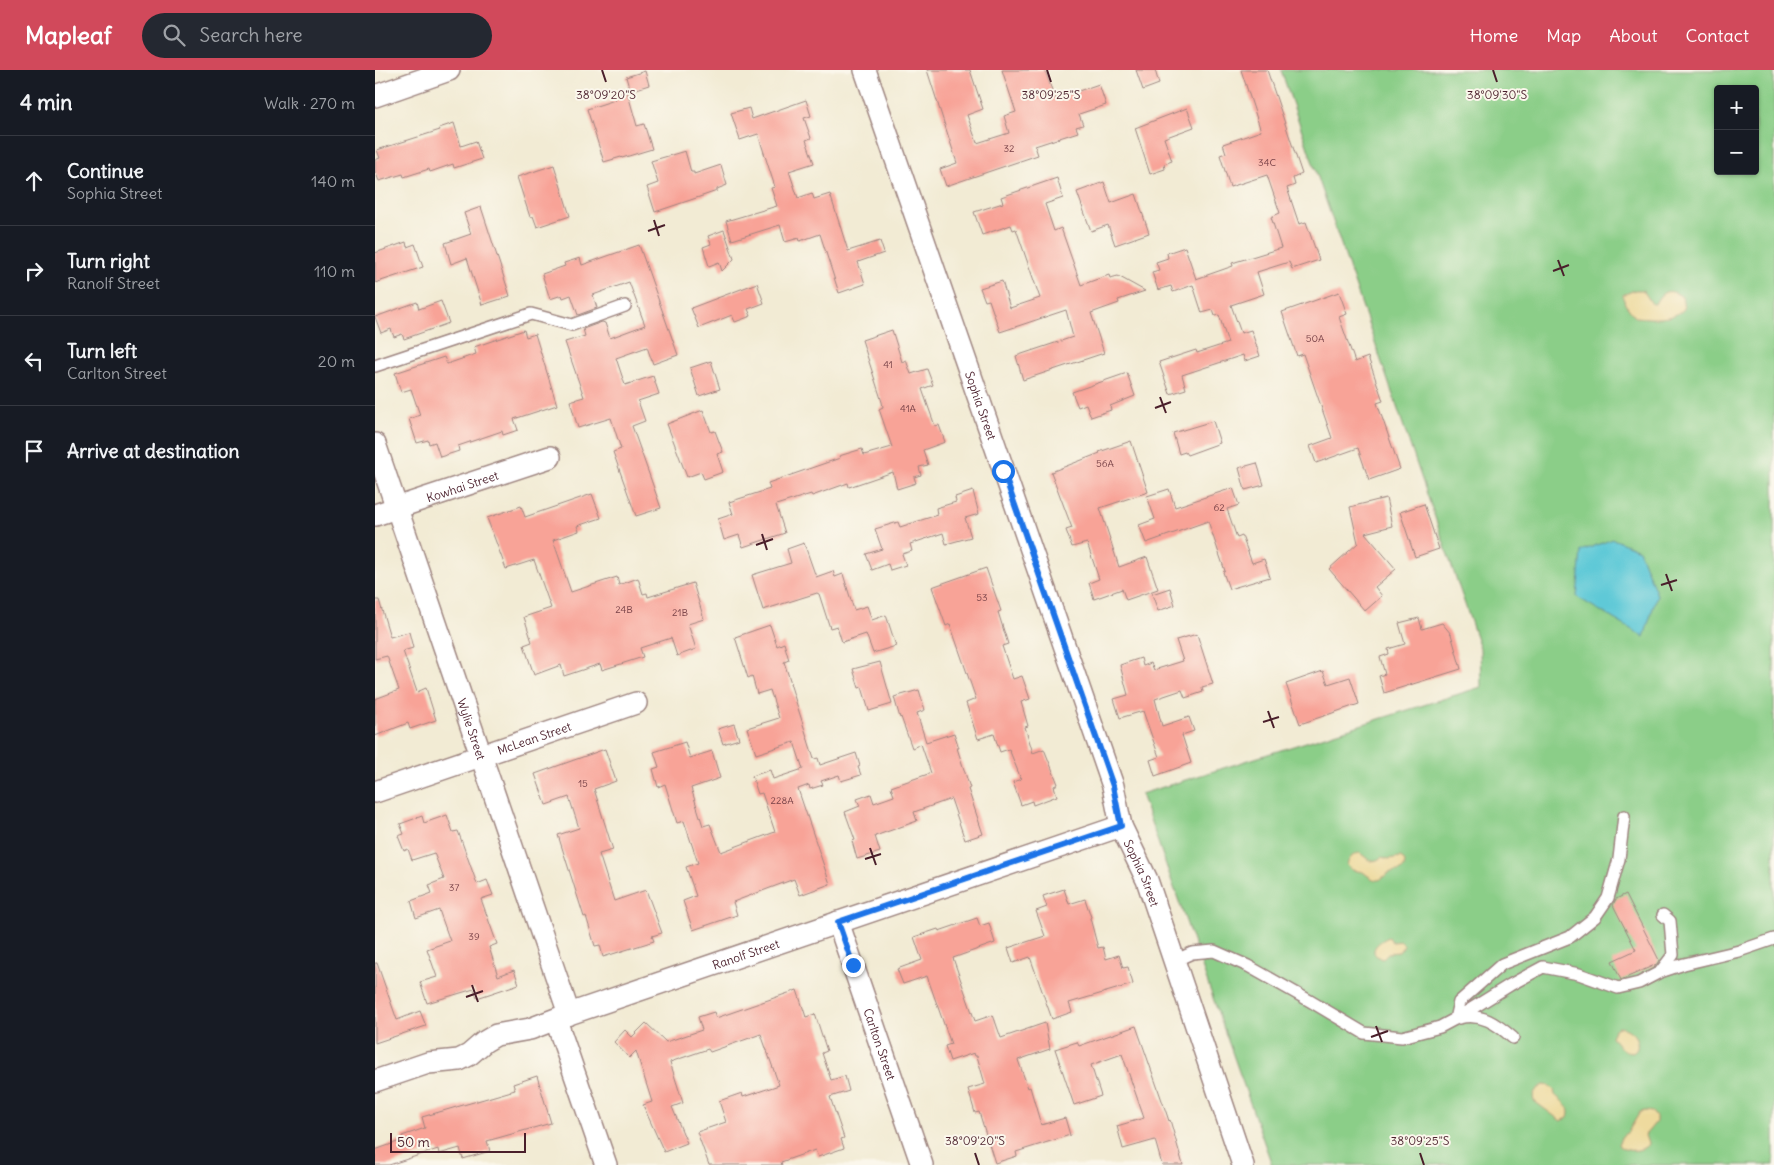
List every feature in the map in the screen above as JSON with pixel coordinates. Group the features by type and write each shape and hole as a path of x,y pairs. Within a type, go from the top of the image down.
{"street":[{"path":"375,96 449,70"},
{"name":"Sophia Street","path":"865,70 1113,786 1121,826 1147,880 1243,1165"},
{"name":"Wylie Street","path":"375,444 481,755 563,1017 606,1165"},
{"name":"Kowhai Street","path":"375,515 551,457"},
{"name":"McLean Street","path":"375,792 636,703"},
{"name":"Ranolf Street","path":"375,1081 428,1063 459,1060 496,1035 530,1029 1121,826"},
{"name":"Carlton Street","path":"838,922 922,1165"}],"lane":[{"path":"375,366 531,314 572,324 625,306"},
{"path":"1455,1019 1459,1002 1502,964 1570,937 1595,917 1609,898 1619,859 1624,816"},
{"path":"1661,972 1673,955 1670,920 1663,915"},
{"path":"1174,961 1192,954 1214,951 1248,966 1364,1033 1402,1037 1440,1027 1543,968 1579,974 1618,988 1639,983 1661,972 1684,964 1739,952 1774,939"},
{"path":"1455,1019 1465,1016 1483,1017 1513,1038"}],"green space":[{"path":"1281,70 1774,70 1774,1165 1272,1165 1141,794 1481,687 1480,648"}],"sand":[{"path":"1635,290 1643,290 1652,304 1655,304 1663,293 1674,292 1682,297 1684,309 1667,317 1635,317 1625,304 1623,295"},
{"path":"1360,853 1370,861 1382,857 1388,859 1401,857 1405,862 1404,867 1400,871 1388,873 1379,880 1375,880 1363,872 1352,870 1347,865 1355,854"},
{"path":"1389,937 1392,942 1401,941 1404,945 1399,952 1388,953 1382,959 1377,956 1374,950 1381,941"},
{"path":"1618,1027 1631,1032 1635,1037 1637,1046 1632,1052 1624,1050 1611,1037 1614,1030"},
{"path":"1544,1085 1550,1086 1554,1090 1555,1095 1566,1105 1569,1110 1568,1118 1561,1121 1534,1101 1534,1093"},
{"path":"1640,1112 1652,1112 1656,1117 1656,1122 1645,1135 1648,1144 1646,1147 1643,1149 1627,1150 1620,1147 1618,1144 1622,1136 1628,1132"}],"water":[{"path":"1613,539 1639,550 1657,595 1644,637 1577,597 1581,551"}],"building":[{"path":"927,70 970,70 983,109 967,115 977,143 1009,133 1004,116 1016,112 1002,70 1045,70 1055,99 1099,84 1106,105 1079,114 1083,125 1076,127 1078,132 1035,146 1038,155 946,186 940,169 957,163"},
{"path":"1136,70 1155,70 1159,84 1143,90"},
{"path":"1241,70 1267,70 1302,174 1293,178 1295,185 1287,188 1299,224 1306,222 1319,260 1292,269 1289,262 1257,272 1264,294 1231,305 1241,333 1251,330 1260,356 1245,361 1243,355 1182,375 1186,389 1170,394 1159,362 1196,350 1197,353 1228,343 1219,315 1215,316 1213,310 1202,313 1193,285 1173,292 1171,286 1158,290 1152,272 1159,270 1156,262 1168,258 1167,253 1185,247 1196,279 1233,266 1232,263 1281,248 1271,217 1280,213 1267,175 1230,187 1220,155 1226,153 1223,144 1261,131"},
{"path":"645,71 649,85 630,91 626,77"},
{"path":"627,91 637,126 644,124 652,149 604,162 587,109 615,100 614,96"},
{"path":"806,100 811,116 804,118 811,138 806,140 814,163 789,171 798,198 812,193 814,199 830,194 848,251 880,241 884,253 858,262 865,284 839,293 820,234 800,241 799,238 785,242 780,225 732,240 726,221 777,206 771,188 775,187 758,134 740,140 731,113 749,108 752,119"},
{"path":"1187,108 1194,127 1164,138 1172,161 1164,164 1165,169 1150,174 1135,128"},
{"path":"454,123 461,146 476,141 482,159 454,168 453,164 430,172 429,169 404,177 403,174 379,181 375,171 375,160 380,158 377,150 440,130 439,128"},
{"path":"685,151 691,172 694,172 694,174 721,165 727,185 717,189 717,191 655,212 647,187 658,183 651,161"},
{"path":"554,165 570,216 537,227 533,216 530,217 517,177"},
{"path":"1057,178 1063,198 1045,204 1054,231 1061,228 1081,285 1109,275 1110,278 1118,276 1145,291 1118,300 1119,303 1091,313 1104,353 1023,380 1016,356 1073,337 1066,310 1000,332 989,300 985,301 980,288 1002,281 1010,308 1040,298 1016,229 1013,230 1011,225 982,235 974,212 1003,203 1001,197"},
{"path":"1104,182 1111,203 1136,194 1149,233 1115,245 1108,225 1091,231 1077,192"},
{"path":"481,207 510,296 482,305 467,258 451,264 445,243 471,234 464,213"},
{"path":"724,230 734,259 722,271 719,262 709,266 703,247 711,244 708,236"},
{"path":"406,242 407,247 415,244 423,267 375,283 375,253"},
{"path":"639,245 678,355 653,364 647,347 616,358 625,385 653,376 659,394 638,401 645,421 632,426 661,508 636,516 613,452 621,449 611,418 578,428 570,401 584,397 565,342 585,336 583,329 602,322 605,323 610,338 645,325 629,282 593,295 597,308 578,315 571,295 563,298 562,295 550,299 542,274 565,266 564,263 580,258 582,265"},
{"path":"757,283 764,303 748,309 751,316 735,322 732,315 699,328 691,308"},
{"path":"1339,292 1347,314 1339,317 1355,362 1368,357 1383,401 1377,403 1400,469 1369,480 1358,448 1316,463 1310,446 1332,438 1303,354 1297,356 1282,312"},
{"path":"441,301 449,323 404,339 402,334 394,337 391,329 381,333 375,317 417,302 419,309"},
{"path":"524,330 526,337 535,334 557,405 514,419 518,430 503,435 502,431 458,446 459,451 440,457 435,442 429,444 428,440 417,443 409,419 420,415 411,389 401,392 395,373 444,357 447,364 476,354 474,347"},
{"path":"892,330 902,362 906,360 911,374 927,369 933,385 922,389 935,426 939,425 945,442 923,450 928,465 919,467 921,475 914,477 916,483 897,489 893,472 849,487 848,483 812,496 811,494 776,505 785,533 743,547 739,535 724,540 718,519 733,514 729,502 770,489 768,483 840,458 839,456 862,449 864,455 892,447 879,409 883,407 882,402 862,340"},
{"path":"711,361 720,389 699,396 690,368"},
{"path":"1127,373 1135,396 1110,406 1111,410 1091,417 1086,404 1078,407 1072,392"},
{"path":"703,410 711,432 715,431 723,452 717,454 723,472 704,479 701,472 687,477 667,424"},
{"path":"1213,421 1220,443 1187,455 1185,452 1179,454 1173,433"},
{"path":"1131,441 1148,492 1100,508 1119,567 1147,557 1158,589 1126,600 1122,589 1094,599 1089,583 1099,579 1087,543 1072,547 1066,530 1072,528 1051,472"},
{"path":"1257,463 1264,485 1245,490 1239,468"},
{"path":"1233,488 1239,505 1227,509 1237,538 1242,536 1252,563 1264,559 1270,577 1229,589 1208,521 1146,543 1139,525 1155,519 1147,496 1169,489 1175,507"},
{"path":"973,491 979,514 965,518 971,537 946,544 943,533 910,544 912,551 902,554 906,565 890,570 888,564 872,570 866,554 882,549 875,529 898,522 900,527 937,515 936,508 956,502 955,497"},
{"path":"592,494 601,518 577,526 579,531 553,540 571,592 617,577 619,585 638,578 643,594 647,593 648,597 693,583 704,619 688,624 696,649 677,656 671,638 640,648 643,657 602,670 600,664 564,676 561,665 534,675 524,645 532,642 524,617 551,608 534,560 506,569 487,518 521,506 525,517"},
{"path":"1386,498 1392,526 1365,533 1396,569 1375,587 1382,596 1365,611 1329,569 1358,543 1350,507"},
{"path":"1424,504 1439,549 1415,557 1400,512"},
{"path":"804,543 816,577 833,571 835,577 843,574 854,610 867,606 872,620 886,615 896,646 873,653 866,634 842,642 837,626 830,628 819,594 817,593 763,610 752,575 791,563 787,549"},
{"path":"986,568 1001,611 998,612 1008,644 1002,646 1013,679 1022,676 1030,699 1021,702 1028,726 1025,727 1033,753 1044,749 1058,784 1054,786 1057,796 1033,805 1032,801 1021,805 1013,782 1021,779 1009,749 1000,752 994,734 978,739 966,703 976,699 950,624 946,626 932,587"},
{"path":"1170,588 1175,605 1158,611 1152,594"},
{"path":"375,600 379,600 390,637 409,632 413,648 403,651 417,692 426,688 436,720 410,729 408,723 375,736 375,699 399,690 387,656 375,659"},
{"path":"1419,618 1422,629 1442,623 1451,634 1461,669 1384,693 1379,676 1385,674 1380,657 1389,654 1388,649 1405,644 1399,623"},
{"path":"770,625 777,646 784,643 789,660 784,662 814,759 818,758 820,765 856,753 861,775 841,781 839,775 821,781 823,785 810,789 809,785 798,789 830,884 800,895 794,879 733,902 737,915 693,930 683,901 696,896 686,867 698,863 684,821 677,823 665,784 658,787 653,769 659,767 654,752 685,742 690,758 712,751 720,778 691,788 703,826 710,824 721,852 775,832 762,793 758,794 752,776 770,770 773,779 803,769 794,742 756,754 747,728 779,718 770,690 757,694 752,676 748,678 735,637"},
{"path":"1197,634 1213,684 1202,687 1203,692 1185,698 1182,690 1155,699 1162,726 1189,717 1194,731 1182,735 1191,763 1155,776 1150,760 1159,757 1143,711 1120,718 1114,699 1128,695 1120,665 1141,658 1143,666 1151,663 1154,670 1183,661 1176,640"},
{"path":"880,662 892,704 869,711 862,687 859,688 853,669"},
{"path":"1323,671 1328,684 1350,677 1359,704 1300,724 1286,684"},
{"path":"919,690 925,710 917,713 926,742 954,733 970,788 968,789 983,834 965,840 951,799 914,812 917,821 875,836 880,852 857,859 852,841 855,840 845,812 860,806 857,799 871,794 874,803 894,796 891,787 931,773 921,744 912,748 894,697"},
{"path":"734,724 739,739 723,744 718,729"},
{"path":"605,749 616,781 594,789 613,850 599,854 614,901 646,890 662,933 652,936 654,941 603,957 600,945 595,946 586,916 584,917 558,835 579,828 569,797 546,805 535,774"},
{"path":"447,815 453,832 458,831 477,884 487,880 493,895 481,899 497,944 489,947 498,976 514,970 519,984 477,998 474,989 427,1003 420,982 437,977 427,949 450,941 439,910 416,918 411,901 432,893 429,885 444,879 434,853 412,860 408,849 404,851 398,836 404,834 400,824 422,816 424,823"},
{"path":"1064,889 1069,904 1085,899 1098,948 1103,947 1106,959 1119,955 1123,968 1128,967 1133,984 1069,1003 1072,1012 1052,1019 1030,957 1013,963 1008,948 1045,936 1036,911 1047,907 1043,896"},
{"path":"1626,894 1659,960 1657,964 1621,980 1612,961 1636,950 1613,905 1616,899"},
{"path":"977,918 980,926 989,923 995,943 953,958 975,1021 993,1015 1001,1038 1045,1023 1050,1049 1018,1060 1028,1088 1030,1087 1041,1125 1065,1118 1070,1135 1016,1152 1017,1156 995,1163 979,1112 975,1113 968,1089 985,1084 977,1056 974,1053 950,1061 945,1046 951,1044 927,976 903,984 897,969 922,960 914,937"},
{"path":"375,963 377,963 397,1020 420,1011 426,1026 375,1043"},
{"path":"797,990 806,1017 815,1014 827,1051 822,1053 831,1080 845,1076 849,1091 830,1097 844,1138 841,1139 844,1148 818,1157 815,1150 781,1162 782,1165 709,1165 697,1132 726,1122 719,1101 742,1093 743,1097 779,1085 761,1034 710,1052 708,1049 670,1062 683,1103 672,1107 687,1143 664,1152 643,1105 652,1102 636,1051 629,1058 614,1042 625,1030 632,1037 646,1023 666,1042 702,1030 698,1017 714,1012 716,1018"},
{"path":"1136,1026 1170,1120 1183,1165 1162,1165 1155,1140 1123,1149 1117,1126 1144,1118 1122,1054 1091,1065 1101,1096 1074,1105 1055,1049 1077,1042 1079,1046"},
{"path":"537,1076 551,1123 487,1141 490,1151 463,1159 460,1148 439,1154 438,1149 389,1165 375,1165 375,1150 403,1140 402,1136 425,1128 422,1117 515,1090 513,1084"}],"route":[{"path":"853,965 838,922 1121,826 1113,786 1003,471"}]}
